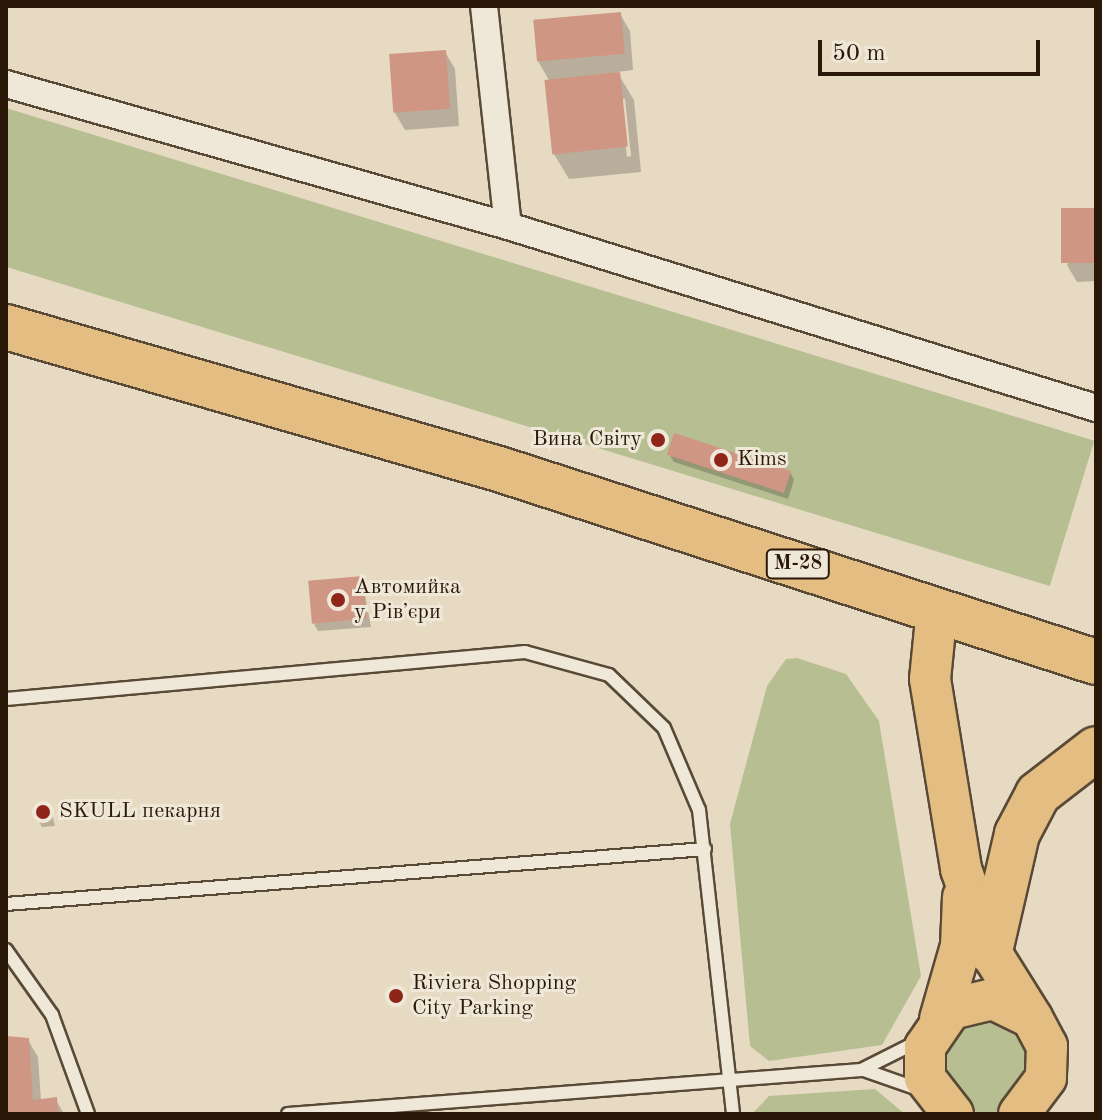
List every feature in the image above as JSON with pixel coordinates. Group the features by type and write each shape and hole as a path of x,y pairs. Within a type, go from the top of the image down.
{"highway":[{"name":"М-28","path":"6,327 216,383 937,609 1096,662"},
{"path":"990,951 1017,834 1038,794 1096,749"}],"main road":[{"path":"937,609 930,679 961,869 961,946 935,1025 925,1078 947,1110"},
{"path":"961,869 990,951 1047,1046 1047,1096 1019,1114"},
{"path":"935,1025 964,1002 993,999 1032,1018"}],"street":[{"path":"484,6 508,226"},
{"path":"6,84 508,226 1096,408"}],"lane":[{"path":"6,699 525,652 561,657 609,675 650,707 687,774 705,849 733,1114"},
{"path":"6,904 705,849"},
{"path":"6,950 52,1015 88,1114"},
{"path":"861,1070 935,1025"},
{"path":"288,1114 730,1085 861,1070 904,1081 947,1110"}],"green space":[{"path":"6,108 1094,441 1050,586 6,267"},
{"path":"797,658 846,674 879,721 921,976 882,1045 769,1061 750,1046 730,824 767,686 786,659"},
{"path":"1013,1016 1038,1058 1002,1111 982,1114 952,1103 936,1038 946,1024"},
{"path":"875,1089 905,1114 752,1114 769,1096"}],"building":[{"path":"621,12 625,54 537,62 533,20"},
{"path":"446,50 450,109 393,113 389,54"},
{"path":"620,72 628,147 552,155 544,80"},
{"path":"1061,208 1096,208 1096,263 1061,263"},
{"path":"674,433 791,471 784,493 667,455"},
{"name":"Автомийка у Рівʼєри","path":"363,576 367,619 312,624 308,581"},
{"name":"SKULL пекарня","path":"51,804 52,819 35,820 34,805"},
{"path":"6,1036 29,1038 33,1100 57,1097 58,1114 6,1114"}],"place":[{"name":"Вина Світу","path":"658,440"},
{"name":"Kims","path":"721,460"},
{"name":"Автомийка у Рівʼєри","path":"338,600"},
{"name":"SKULL пекарня","path":"43,812"},
{"name":"Riviera Shopping City Parking","path":"396,996"}]}
